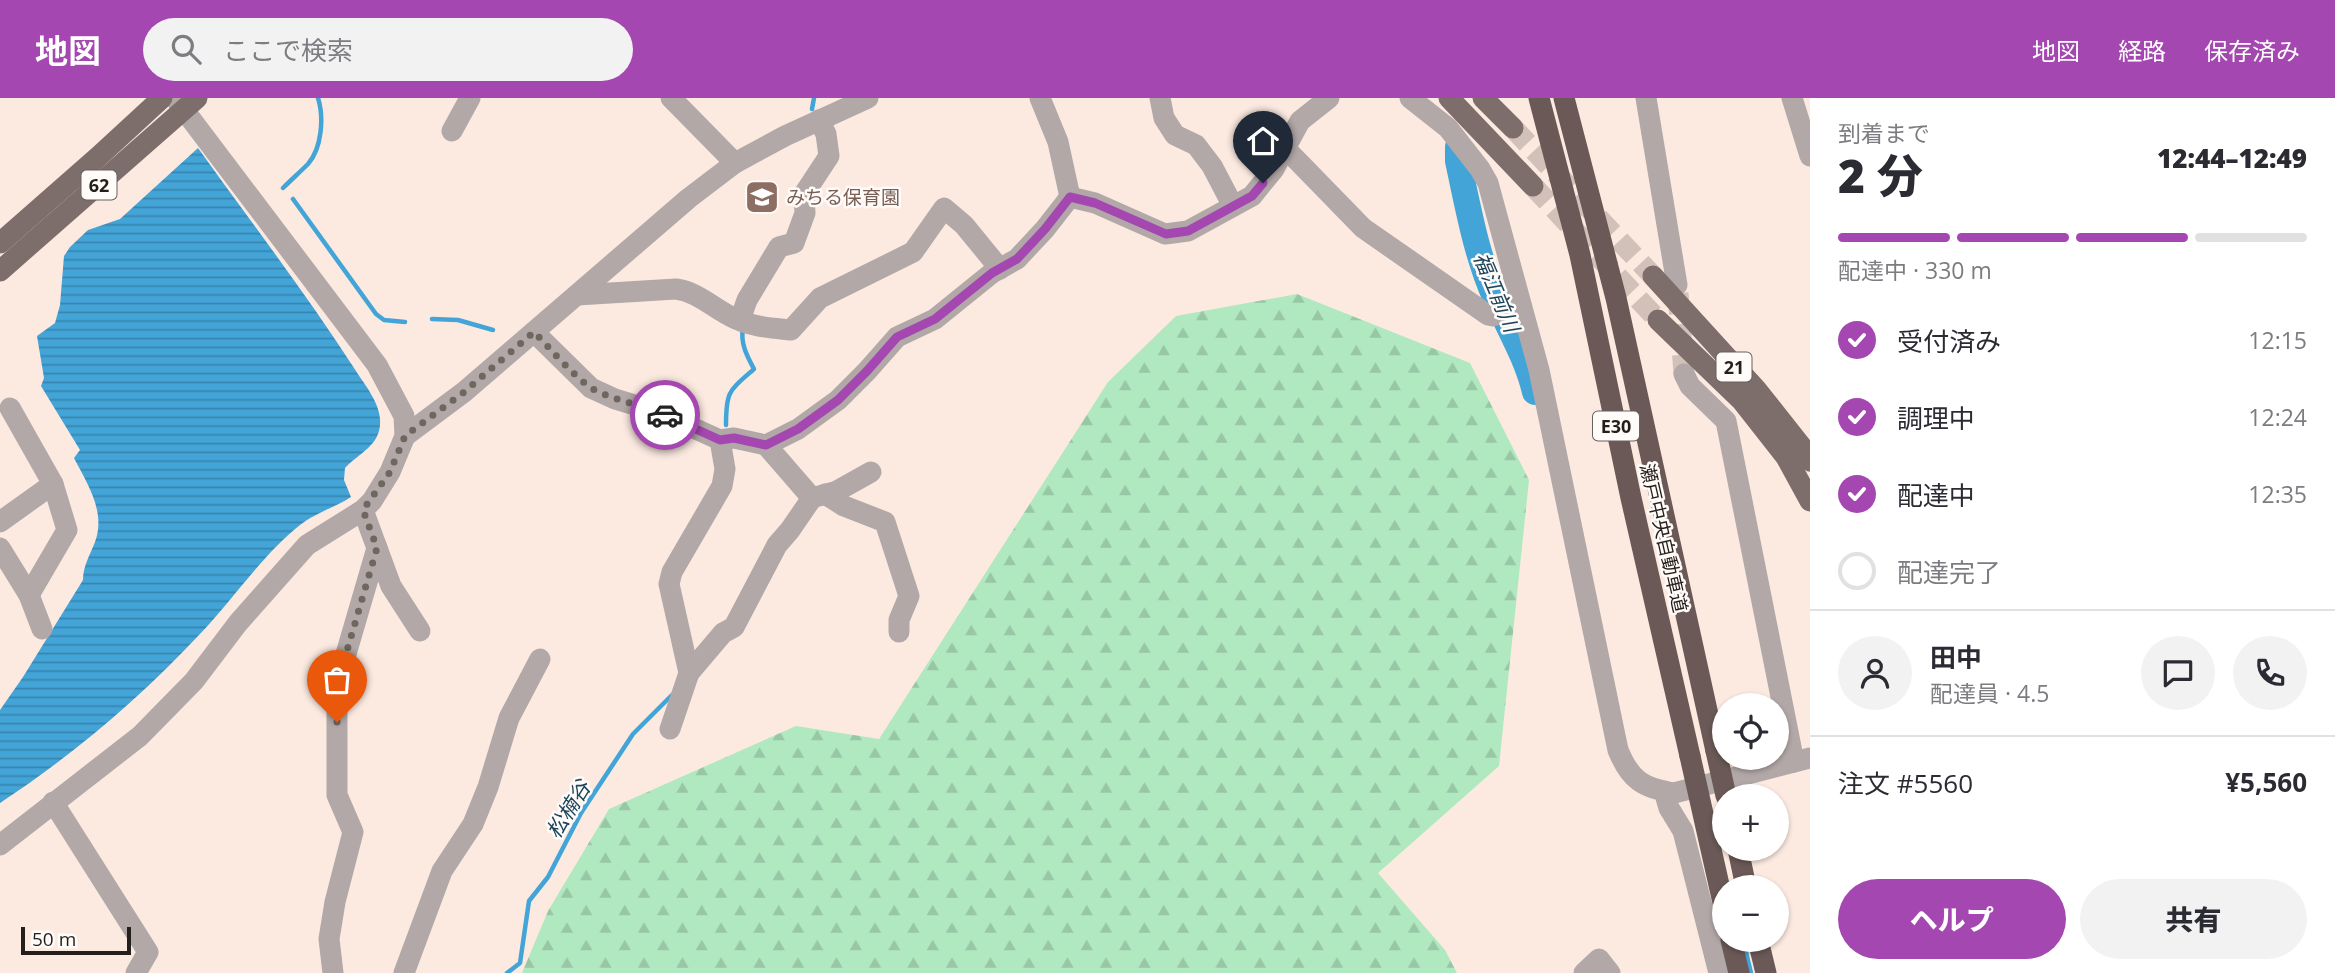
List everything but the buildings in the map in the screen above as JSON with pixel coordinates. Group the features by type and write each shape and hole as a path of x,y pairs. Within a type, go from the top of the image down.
{"highway":[{"path":"1526,98 1580,255"},
{"name":"瀬戸中央自動車道","path":"1539,98 1580,255 1717,875"},
{"name":"瀬戸中央自動車道","path":"1563,98 1616,298 1723,784"},
{"path":"1734,952 1739,973"},
{"path":"1761,952 1766,973"}],"main road":[{"name":"62","path":"0,243 162,98"},
{"path":"1449,98 1533,186"},
{"path":"1483,98 1513,128"},
{"name":"62","path":"0,271 185,102"},
{"name":"21","path":"1653,276 1756,389 1810,461"},
{"name":"21","path":"1658,320 1742,401 1786,457 1810,500"}],"street":[{"path":"452,131 470,98"},
{"path":"671,98 735,163"},
{"path":"405,436 464,392 689,198 735,163 762,147 868,98"},
{"path":"1040,98 1058,142 1070,197"},
{"path":"1160,98 1164,118 1175,135 1196,145 1212,166 1233,206"},
{"path":"1070,197 1095,203 1166,234 1188,231 1252,196 1286,149 1300,121 1329,98"},
{"path":"1410,98 1448,128 1488,183 1509,310 1539,370 1618,750 1634,779 1654,790 1674,793 1802,760 1726,421 1690,386 1684,374"},
{"path":"1646,98 1677,285"},
{"path":"1792,98 1810,156"},
{"path":"0,845 140,736 194,681 238,623 307,545 363,510 390,472 405,436 404,416 377,365 185,102"},
{"path":"740,320 747,300 779,247 794,243 805,213 804,194 829,156 826,134 819,120"},
{"path":"1286,149 1363,228 1488,315 1509,310"},
{"path":"766,445 798,429 838,400 897,337 935,319 1017,259 1070,197"},
{"path":"577,295 689,290 740,320 791,330 820,298 913,252 944,208 964,225 1000,269"},
{"path":"534,332 590,387 615,399 657,412 720,440 734,438 766,445 818,496 885,522 909,596 898,620 899,632"},
{"path":"9,420 53,484 66,530 29,596"},
{"path":"689,673 669,584 671,572 723,485 725,469 720,440"},
{"path":"670,729 689,673 723,633 734,627 777,545 818,496 836,491 872,472"},
{"path":"0,522 53,484"},
{"path":"363,510 391,586 420,631"},
{"path":"0,548 29,596 42,629"},
{"path":"333,973 329,939 334,902 354,832 337,795 337,698 346,654 377,548"},
{"path":"404,973 442,871 473,824 488,787 509,718 540,659"},
{"path":"1664,791 1669,808 1683,831 1719,973"},
{"path":"53,802 148,952 136,973"},
{"path":"1584,973 1599,959 1610,973"}],"green space":[{"path":"1297,294 1470,363 1529,480 1499,766 1378,873 1445,950 1457,973 522,973 548,911 609,809 796,726 879,739 1108,382 1176,316"}],"water":[{"path":"198,148 367,388 379,413 380,428 374,442 345,468 344,480 351,497 306,521 286,537 211,622 153,681 79,746 0,803 0,710 83,580 85,565 98,531 94,499 74,458 80,450 41,386 44,378 37,336 55,323 60,305 64,256 70,247 88,230 120,219"}],"waterway":[{"path":"283,188 308,164 316,150 321,123 318,98"},
{"name":"松楠谷","path":"812,109 814,98"},
{"name":"福江前川","path":"1458,147 1458,161 1483,264 1495,297 1523,355 1535,392"},
{"path":"293,199 376,314 384,320 405,322"},
{"path":"432,319 458,320 493,330"},
{"name":"松楠谷","path":"726,425 728,398 739,382 754,369 743,344 743,328"},
{"name":"松楠谷","path":"507,973 520,963 529,901 548,877 581,813 633,734 672,695"},
{"path":"1746,952 1751,973"}],"tunnel":[{"path":"1513,128 1653,276"},
{"path":"1533,186 1658,320"},
{"path":"1678,293 1684,374"}],"way so far":[{"path":"337,722 337,698 346,654 377,548 363,510 372,501 390,472 405,436 464,392 534,332 590,387 615,399 665,415"}],"place":[{"name":"みちる保育園","path":"762,197"}],"route":[{"path":"665,415 720,440 734,438 766,445 798,429 822,409 838,400 897,337 935,319 992,273 1017,259 1070,197 1095,203 1166,234 1188,231 1252,196 1263,183"}]}
